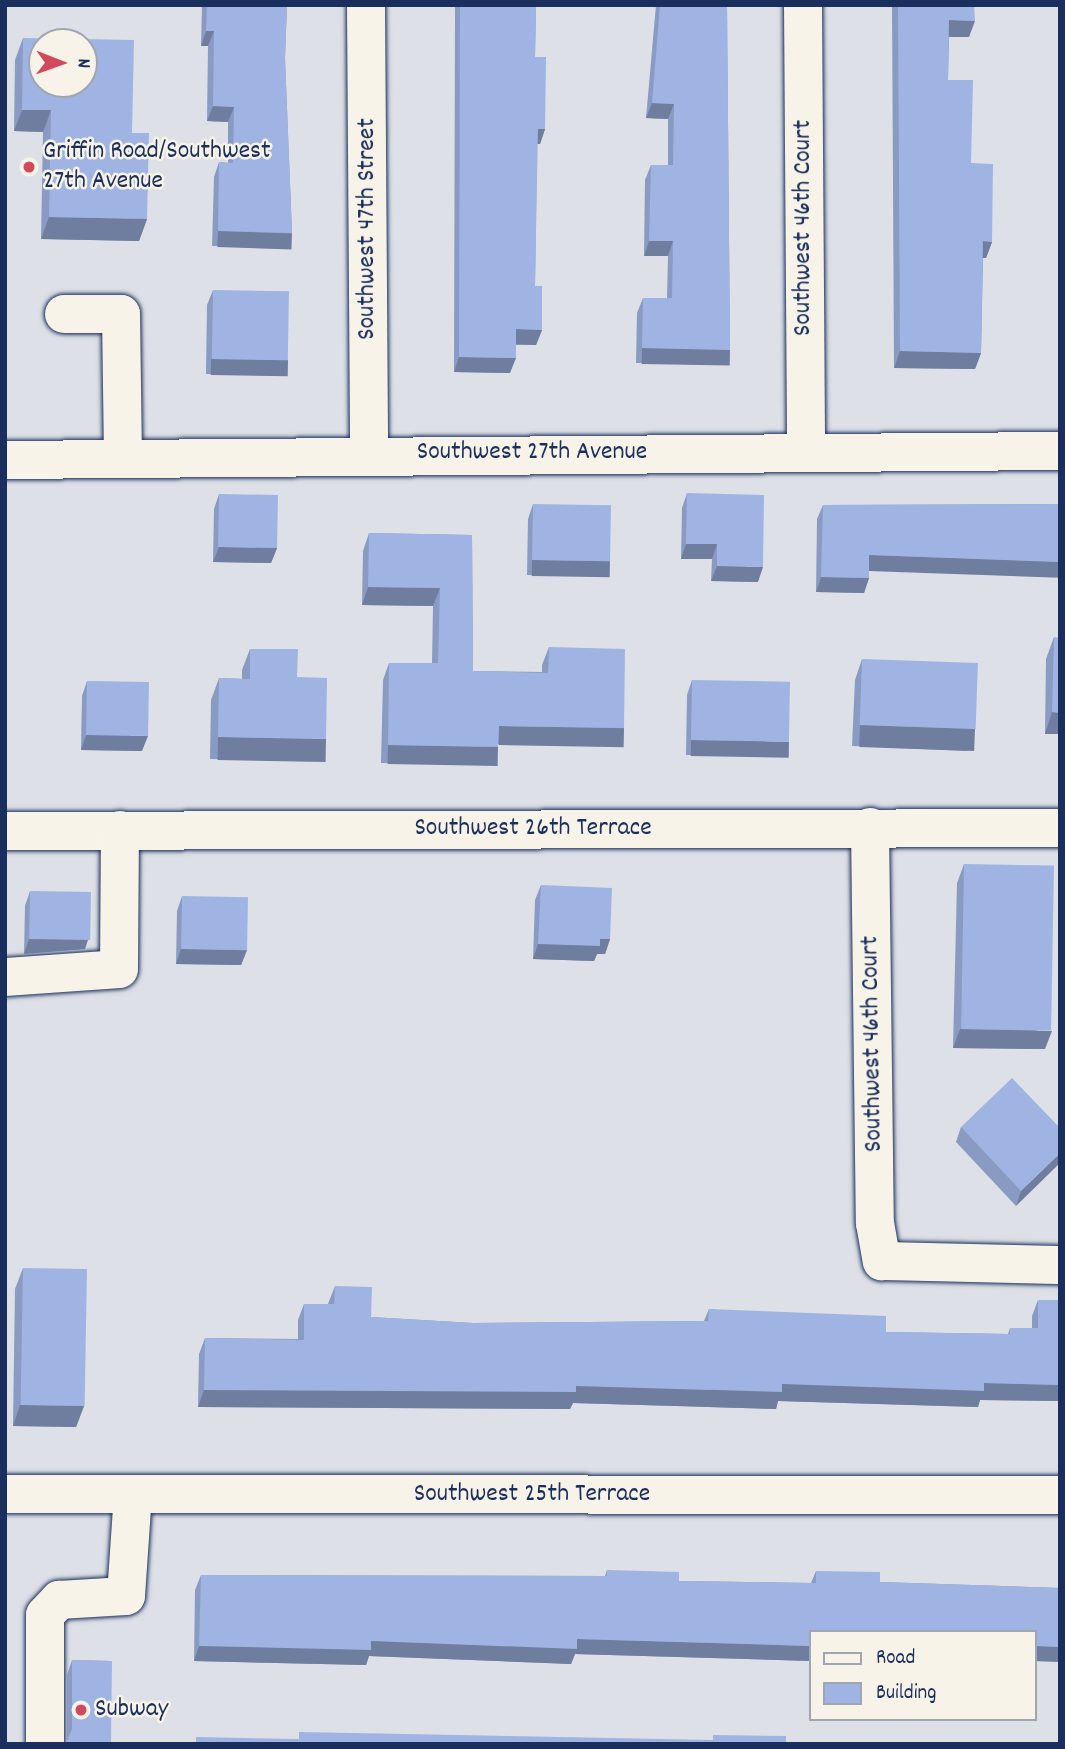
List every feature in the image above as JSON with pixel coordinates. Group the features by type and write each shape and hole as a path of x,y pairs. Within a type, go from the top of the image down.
{"street":[{"name":"Southwest 47th Street","path":"366,5 369,453"},
{"name":"Southwest 46th Court","path":"803,5 806,451"},
{"path":"64,314 121,314 122,457"},
{"name":"Southwest 27th Avenue","path":"5,460 369,453 1060,452"},
{"name":"Southwest 46th Court","path":"870,827 875,1223 882,1261 1060,1265"},
{"name":"Southwest 26th Terrace","path":"5,831 1060,828"},
{"path":"5,977 118,969 120,830"},
{"name":"Southwest 25th Terrace","path":"5,1494 1060,1495"},
{"path":"45,1744 45,1615 59,1601 126,1595 133,1494"}],"building":[{"path":"207,5 287,5 285,58 292,233 218,231 219,162 233,163 234,107 213,106 214,31 206,31"},
{"path":"460,5 536,5 535,57 546,57 545,129 538,129 535,286 542,286 542,330 516,329 516,358 459,357"},
{"path":"660,5 727,5 730,350 642,348 643,298 672,298 673,241 649,241 651,165 673,165 674,104 652,103"},
{"path":"898,5 974,5 975,21 949,20 948,80 973,80 971,163 993,164 992,242 983,241 981,353 900,351"},
{"path":"23,38 28,38 28,98 98,98 98,39 134,40 132,133 149,133 147,219 49,217 51,110 22,110"},
{"path":"213,290 289,291 288,360 212,359"},
{"path":"687,493 764,495 763,567 717,566 717,544 686,544"},
{"path":"219,494 278,495 277,548 218,547"},
{"path":"533,504 611,505 610,561 532,560"},
{"path":"1060,504 1060,562 869,555 869,578 821,577 823,505"},
{"path":"369,533 472,535 473,671 548,673 549,647 625,649 624,728 499,726 498,747 388,745 389,663 438,663 440,588 368,587"},
{"path":"1054,637 1060,638 1060,713 1052,712"},
{"path":"250,649 298,649 297,677 327,678 326,739 218,737 219,678 250,679"},
{"path":"862,659 978,663 976,729 860,725"},
{"path":"692,680 790,682 789,742 691,740"},
{"path":"87,681 149,682 148,736 86,735"},
{"path":"964,864 1054,866 1051,1031 961,1029"},
{"path":"541,885 612,888 610,939 600,939 600,946 538,944"},
{"path":"30,891 91,892 90,940 29,939"},
{"path":"182,896 248,897 247,950 181,949"},
{"path":"1012,1078 1060,1128 1060,1153 1021,1191 961,1127"},
{"path":"23,1268 87,1269 85,1406 21,1405"},
{"path":"335,1286 372,1287 371,1317 473,1323 708,1321 709,1309 886,1316 886,1332 1010,1334 1010,1328 1038,1328 1038,1300 1060,1300 1060,1385 984,1383 984,1391 782,1384 782,1392 576,1386 576,1392 204,1390 205,1338 304,1340 304,1304 334,1304"},
{"path":"607,1570 679,1572 679,1581 816,1583 816,1571 880,1572 880,1582 1060,1588 1060,1647 1037,1646 1037,1630 810,1630 810,1646 577,1639 577,1649 371,1641 371,1650 199,1646 201,1575 607,1576"},
{"name":"Subway","path":"72,1660 112,1661 111,1744 66,1744 72,1729"},
{"path":"299,1732 713,1740 713,1735 786,1736 786,1744 196,1744 196,1737 299,1739"}],"place":[{"name":"Griffin Road/Southwest 27th Avenue","path":"29,167"},
{"name":"Subway","path":"81,1710"}]}
